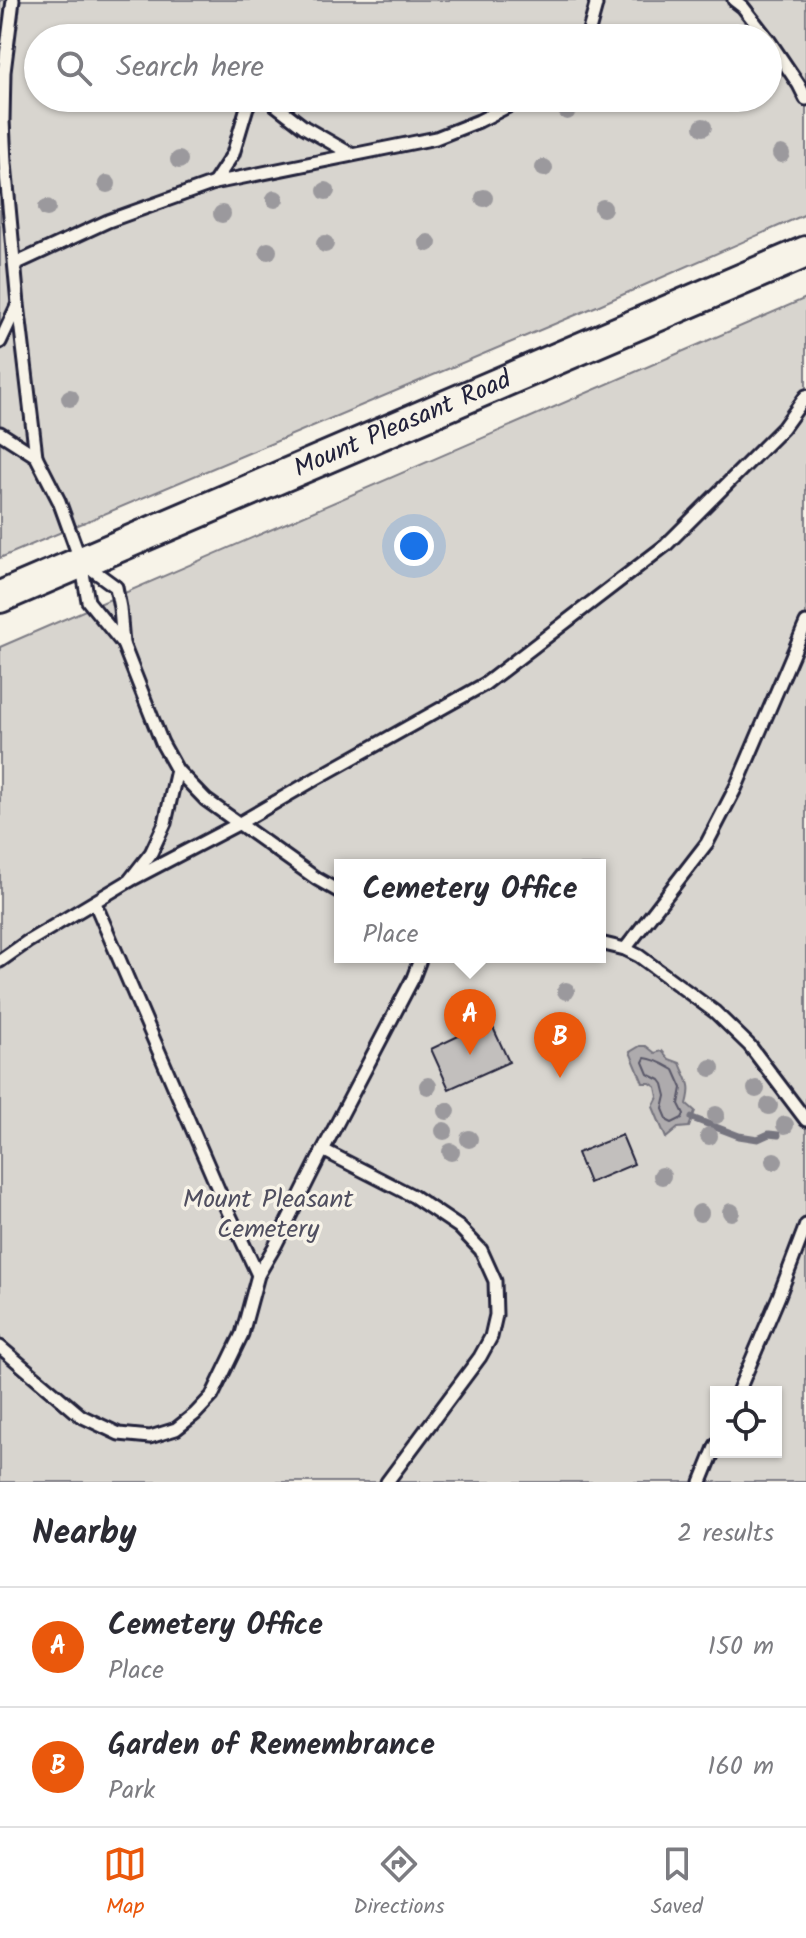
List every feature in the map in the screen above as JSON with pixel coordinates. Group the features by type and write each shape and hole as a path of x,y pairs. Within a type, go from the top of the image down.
{"main road":[{"name":"Mount Pleasant Road","path":"0,597 806,252"}],"lane":[{"path":"13,0 4,72 5,163 36,456 59,501 81,562 88,601 123,644"},
{"path":"591,24 595,0"},
{"path":"734,0 756,24"},
{"path":"782,59 806,99"},
{"path":"214,183 233,154 246,112"},
{"path":"285,112 351,154"},
{"path":"15,264 108,221 214,183 436,138 497,112"},
{"path":"0,342 18,304"},
{"path":"0,961 129,881 238,824 485,684 666,545 783,428 806,396"},
{"path":"0,433 36,456"},
{"path":"81,562 116,587 123,644 162,743 177,770 206,800 334,889"},
{"path":"625,949 707,843 736,787 806,623"},
{"path":"129,881 151,853 165,823 177,770"},
{"path":"95,903 258,1275"},
{"path":"606,944 639,956 715,1012 750,1046 806,1120"},
{"path":"0,1347 81,1416 119,1434 150,1437 176,1429 195,1414 212,1396 242,1334 258,1275 419,963"},
{"path":"323,1150 413,1196 459,1227 481,1250 495,1281 496,1315 491,1337 480,1357 387,1482"},
{"path":"741,1386 806,1225"},
{"path":"701,1482 711,1458"}],"green space":[{"path":"0,0 806,0 806,214 597,306 0,558"},
{"name":"Mount Pleasant Cemetery","path":"806,298 806,1482 0,1482 0,647"}],"water":[{"path":"646,1046 655,1053 662,1051 669,1059 680,1063 688,1083 687,1104 695,1111 689,1127 678,1128 666,1138 653,1107 658,1097 656,1087 643,1083 630,1052"}],"building":[{"path":"490,1021 509,1062 449,1089 431,1049"},
{"path":"622,1135 634,1164 589,1183 577,1153"}],"waterway":[{"path":"692,1118 739,1136 758,1139 769,1134 778,1135"}],"place":[{"name":"Cemetery Office","path":"470,1055"},
{"name":"Garden of Remembrance","path":"560,1078"}]}
